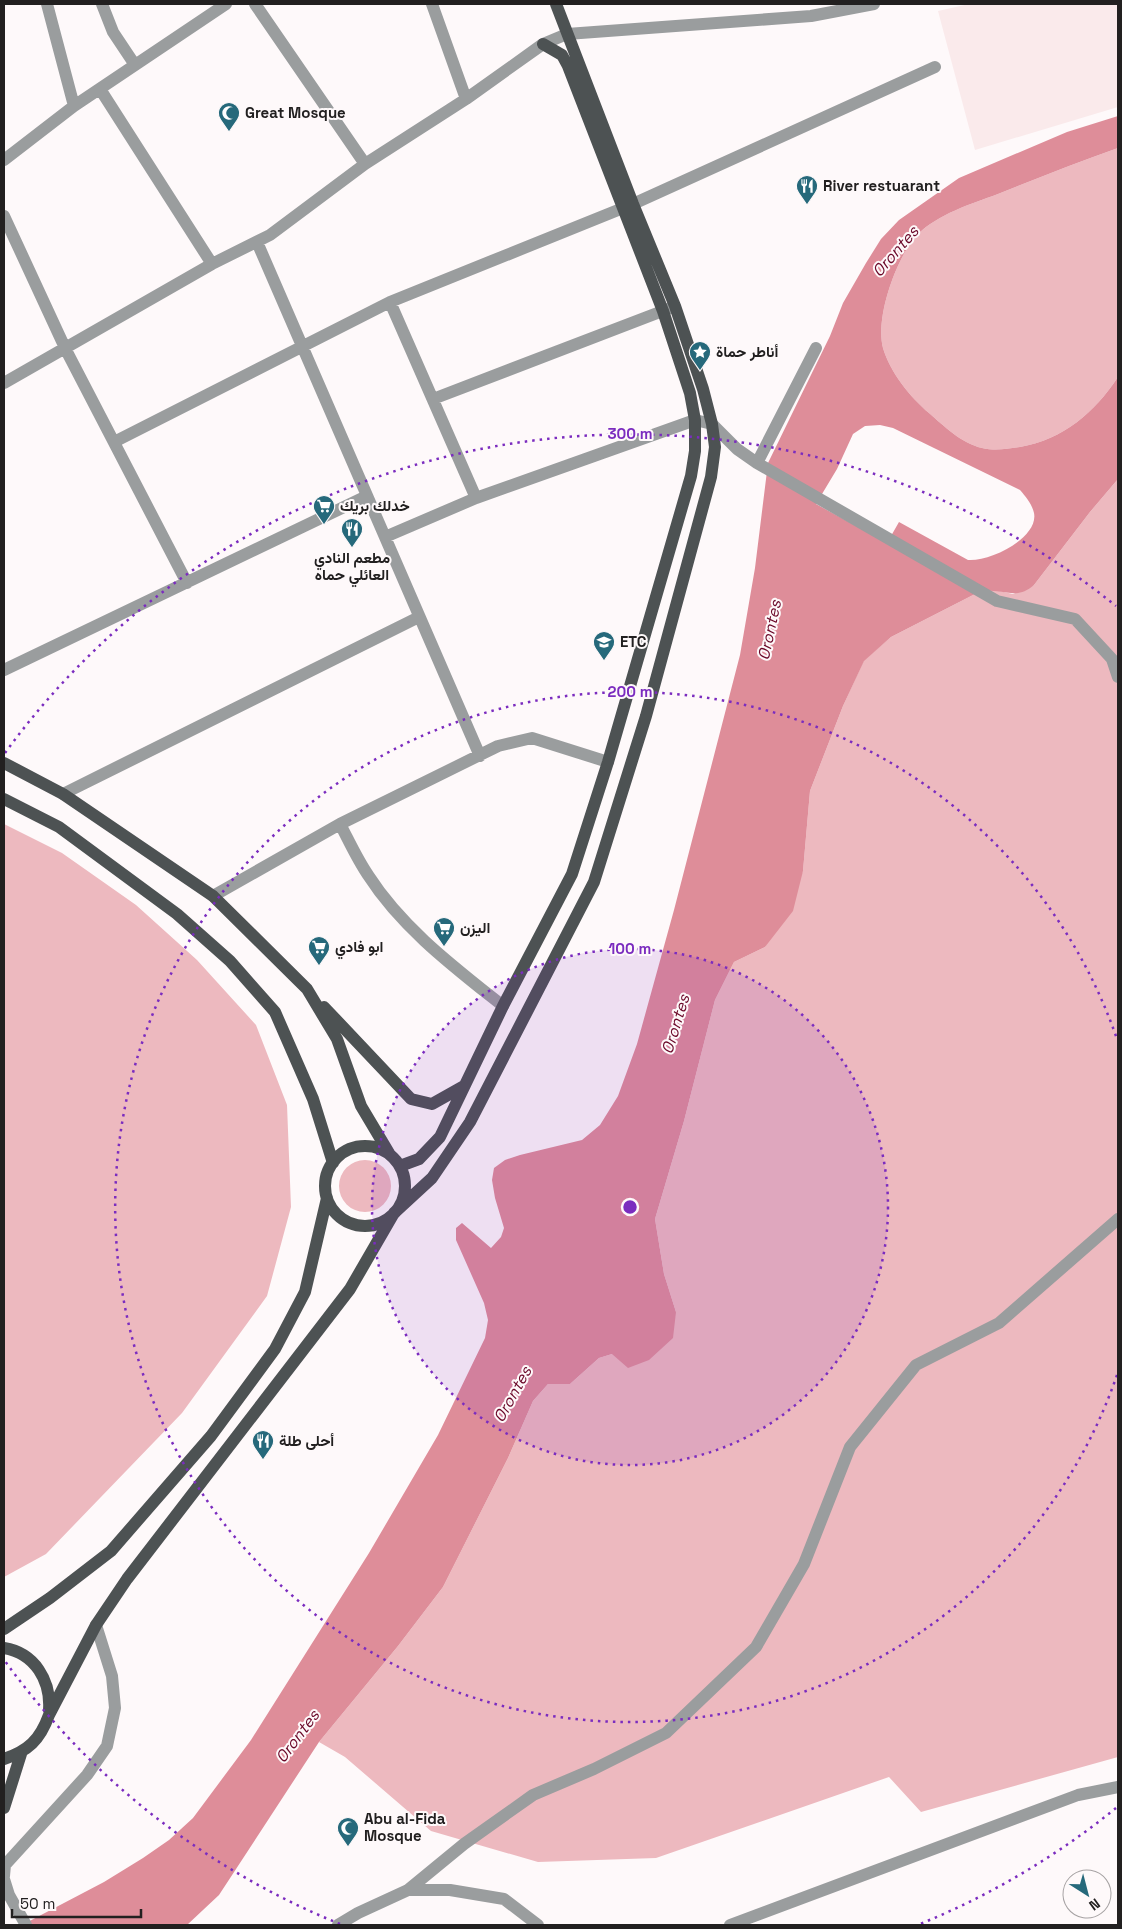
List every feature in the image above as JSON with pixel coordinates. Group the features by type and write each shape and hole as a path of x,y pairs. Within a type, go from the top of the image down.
{"main road":[{"path":"400,1166 419,1158 440,1137 503,1006 572,874 608,762 691,476 695,451 695,420 690,393 628,206 556,4"},
{"path":"389,1153 378,1148 366,1146 353,1148 333,1162 327,1174 325,1186 327,1198 334,1210 344,1220 356,1225 370,1226 383,1222 432,1178 470,1122 594,882 646,716 711,477 715,447 712,424 676,306 628,206 568,66 562,55 542,44"},
{"path":"4,763 63,794 213,896 307,989 388,1077 411,1099 432,1104 464,1086"},
{"path":"4,799 59,827 177,914 230,960 275,1012 313,1099 333,1162"},
{"path":"4,1759 21,1754 34,1744 44,1731 49,1715 96,1625 127,1579 350,1289 402,1202 405,1189 404,1175 400,1166 389,1153 361,1106 337,1039 307,989"},
{"path":"4,1629 50,1598 111,1551 211,1436 275,1349 305,1292 327,1198"},
{"path":"4,1648 13,1649 31,1660 44,1676 50,1695 49,1715"},
{"path":"4,1808 21,1754"}],"street":[{"path":"47,4 74,106"},
{"path":"102,4 113,32 135,64"},
{"path":"4,160 74,106 226,4"},
{"path":"255,4 365,164"},
{"path":"432,4 466,99"},
{"path":"4,383 66,350 212,264 270,235 365,164 466,99 542,44 567,34 811,16 874,4"},
{"path":"114,442 390,302 628,206 935,67"},
{"path":"100,89 212,264"},
{"path":"4,216 66,350 187,583"},
{"path":"257,242 480,756"},
{"path":"390,302 476,498"},
{"path":"433,399 676,306"},
{"path":"757,464 816,348"},
{"path":"385,537 476,498 695,420 712,424 737,449 757,464 997,601 1075,619 1112,659 1118,676"},
{"path":"4,670 367,496"},
{"path":"63,794 419,616"},
{"path":"213,896 340,824 498,746 532,738 608,762"},
{"path":"340,824 368,875 406,923 443,958 503,1006"},
{"path":"338,1925 358,1913 408,1890 464,1844 533,1795 666,1733 756,1647 804,1564 850,1447 916,1365 999,1323 1118,1219"},
{"path":"26,1925 9,1896 4,1877 5,1865 87,1775 107,1746 115,1708 112,1676 96,1625"},
{"path":"730,1925 1078,1795 1118,1787"},
{"path":"408,1890 450,1890 504,1899 538,1925"}],"shaded area":[{"path":"969,4 1118,4 1118,107 975,150 938,11"},
{"path":"1118,148 1118,377 1088,413 1064,431 1050,438 1020,447 1001,449 974,446 960,438 922,407 901,384 886,357 881,335 882,321 889,289 902,258 917,235 945,215"},
{"path":"1118,479 1118,1757 921,1812 889,1777 656,1858 538,1862 431,1831 345,1757 319,1742 398,1646 443,1587 508,1458 533,1401 548,1384 570,1384 599,1358 612,1354 676,1312 664,1274 655,1219 684,1121 715,1000 734,962 765,947 803,871 810,791 843,706 864,660 891,637 977,593 990,589 1013,594 1034,585"},
{"path":"4,824 62,853 136,905 197,960 256,1025 287,1105 291,1207 267,1296 182,1413 46,1554 4,1577"},
{"path":"360,1160 370,1160 384,1167 391,1181 391,1191 384,1205 370,1212 360,1212 350,1208 343,1201 339,1191 339,1181 343,1171 350,1164"}],"water":[{"name":"Orontes","path":"1118,116 1118,148 966,206 945,215 925,228 909,245 895,273 885,305 881,335 883,348 890,366 908,392 922,407 960,438 974,446 987,449 1020,447 1050,438 1064,431 1099,402 1118,377 1118,479 1034,585 1020,593 986,591 977,593 891,637 864,661 843,706 810,791 803,871 793,911 765,947 734,962 715,1000 684,1121 655,1219 664,1274 676,1312 673,1338 649,1360 628,1368 612,1354 599,1358 570,1384 548,1384 533,1401 508,1458 443,1587 398,1646 319,1742 219,1895 187,1925 22,1925 104,1882 143,1858 169,1840 193,1818 251,1740 369,1553 438,1435 485,1338 488,1320 484,1303 456,1240 456,1228 462,1223 491,1248 501,1237 504,1228 492,1180 494,1168 505,1160 520,1155 582,1140 600,1125 618,1096 637,1044 740,655 755,568 768,463 830,336 843,303 881,239 899,220 959,178 1067,132","holes":["880,425 893,428 1020,490 1027,498 1034,513 1029,531 1011,547 999,553 977,560 968,560 899,522 887,543 816,504 837,469 853,434 865,426"]}],"place":[{"name":"Great Mosque","path":"229,132"},
{"name":"River restuarant","path":"807,205"},
{"name":"أناطر حماة","path":"700,371"},
{"name":"خدلك بريك","path":"324,525"},
{"name":"مطعم النادي العائلي حماه","path":"352,548"},
{"name":"ETC","path":"604,661"},
{"name":"اليزن","path":"444,947"},
{"name":"ابو فادي","path":"319,966"},
{"name":"أحلى طلة","path":"263,1460"},
{"name":"Abu al-Fida Mosque","path":"348,1847"}]}
